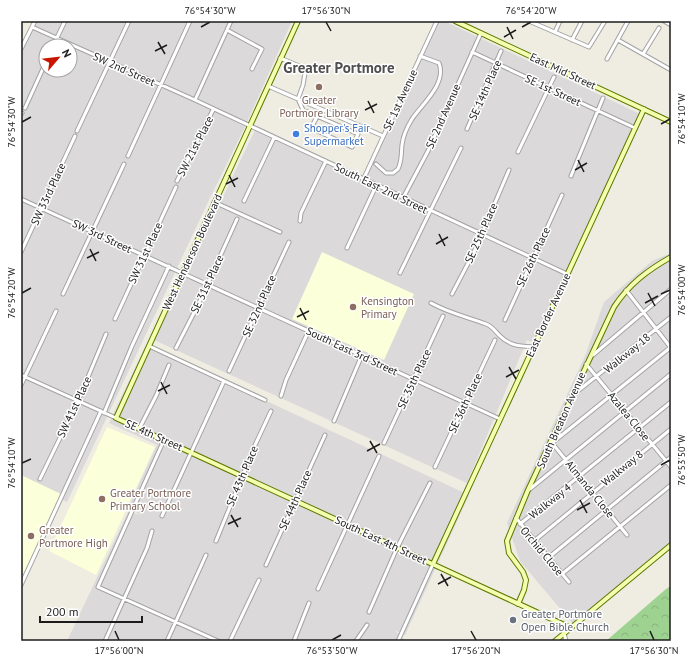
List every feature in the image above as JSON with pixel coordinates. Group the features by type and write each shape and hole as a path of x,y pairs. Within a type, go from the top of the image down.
{"street":[{"path":"21,49 35,21"},
{"path":"56,38 65,21"},
{"path":"77,131 129,21"},
{"path":"128,156 190,21"},
{"path":"195,100 231,21"},
{"name":"West Henderson Boulevard","path":"116,418 248,126 298,21"},
{"name":"SE 1st Avenue","path":"363,180 437,21"},
{"name":"East Mid Street","path":"455,21 671,122"},
{"path":"530,21 538,23 590,47 605,21"},
{"path":"555,32 560,21"},
{"path":"572,40 582,21"},
{"path":"607,59 628,21"},
{"path":"664,21 671,25"},
{"name":"SW 2nd Street","path":"32,27 56,38"},
{"path":"643,54 659,28"},
{"path":"227,30 262,49 252,69"},
{"name":"SE 2nd Avenue","path":"403,198 428,151 481,33"},
{"path":"618,40 671,69"},
{"name":"SW 2nd Street","path":"78,48 195,100"},
{"name":"SE 14th Place","path":"467,129 502,51"},
{"name":"SE 1st Street","path":"472,52 635,128"},
{"path":"376,164 386,173 393,173 398,169 405,133 440,77 441,70 439,64 420,56"},
{"path":"280,58 299,66 306,73 298,99 303,110 318,115 358,134"},
{"path":"518,152 554,77"},
{"path":"25,108 39,78"},
{"path":"268,86 383,136"},
{"path":"571,176 603,98"},
{"name":"South East 2nd Street","path":"195,100 429,211 567,274"},
{"name":"East Border Avenue","path":"433,564 644,109"},
{"name":"SW 21st Place","path":"177,181 214,110"},
{"path":"318,115 311,128 352,147 362,127"},
{"name":"SW 33rd Place","path":"21,252 75,136"},
{"path":"244,201 274,138"},
{"path":"400,273 461,148"},
{"path":"300,221 301,213 326,161"},
{"path":"63,294 124,164"},
{"name":"SE 25th Place","path":"452,294 481,234 509,170"},
{"path":"347,248 376,186"},
{"name":"SW 31st Place","path":"115,319 176,187"},
{"name":"SE 26th Place","path":"505,320 562,194"},
{"name":"SW 3rd Street","path":"21,199 182,272"},
{"path":"214,202 280,232"},
{"name":"SE 31st Place","path":"176,348 237,219"},
{"name":"SE 32nd Place","path":"229,371 289,242"},
{"name":"South Breaton Avenue","path":"518,604 524,590 526,580 523,572 509,553 507,541 528,490 552,443 586,364 614,307 626,290 644,274 671,257"},
{"path":"21,585 170,266"},
{"name":"South East 3rd Street","path":"182,272 500,419"},
{"path":"590,357 671,289"},
{"path":"552,443 671,347 626,290"},
{"path":"431,303 453,314 486,324 493,328 508,343 519,346 534,347"},
{"path":"21,385 56,312"},
{"name":"SE 35th Place","path":"384,443 443,316"},
{"name":"Walkway 18","path":"573,394 597,377 671,317"},
{"path":"281,396 286,380 309,330"},
{"name":"SW 41st Place","path":"40,479 78,401 106,334"},
{"name":"SE 36th Place","path":"435,466 495,340"},
{"path":"149,346 265,400"},
{"path":"334,421 362,355"},
{"name":"Azalea Close","path":"586,364 671,467"},
{"path":"139,429 170,365"},
{"path":"528,490 671,374"},
{"path":"21,375 116,418"},
{"path":"162,516 224,381"},
{"name":"Walkway 4","path":"520,524 671,402"},
{"name":"SE 43th Place","path":"216,541 220,527 271,411"},
{"name":"SE 4th Street","path":"116,418 192,452"},
{"name":"Walkway 8","path":"534,541 671,429"},
{"name":"SE 44th Place","path":"266,565 325,435"},
{"path":"164,440 98,587 218,641"},
{"name":"Almanda Close","path":"552,443 627,535"},
{"name":"South East 4th Street","path":"192,452 571,628"},
{"path":"318,589 379,456"},
{"path":"548,558 671,456"},
{"path":"369,612 397,548 430,483"},
{"path":"562,574 671,486"},
{"name":"Orchid Close","path":"516,518 569,582"},
{"path":"105,641 147,548 152,531"},
{"path":"555,641 671,545"},
{"path":"168,641 206,555"},
{"path":"398,641 433,564"},
{"path":"230,641 259,580"},
{"path":"294,641 309,603"},
{"path":"356,641 367,625"},
{"path":"564,633 566,641"}],"shaded area":[{"path":"36,21 292,21 244,129 67,502 21,479 21,51"},
{"path":"435,21 444,21 640,114 532,342 527,340 467,483 154,340 219,199 223,200 222,199 257,126 363,177"},
{"name":"Kensington Primary","path":"322,252 414,294 384,360 292,319"},
{"path":"671,253 671,543 573,624 520,561 507,523 585,356 604,302 652,261"},
{"path":"146,345 469,495 405,635 394,630 404,639 403,641 67,641 128,512 141,515 128,508 157,445 109,423"},
{"name":"Greater Portmore Primary School","path":"107,427 155,447 96,575 49,551"},
{"name":"Greater Portmore High","path":"21,475 61,494 21,578"}],"green space":[{"path":"671,586 671,641 606,641 666,589"}],"place":[{"name":"Greater Portmore Library","path":"319,87"},
{"name":"Shopper's Fair Supermarket","path":"296,134"},
{"name":"Kensington Primary","path":"353,307"},
{"name":"Greater Portmore Primary School","path":"102,499"},
{"name":"Greater Portmore High","path":"31,536"},
{"name":"Greater Portmore Open Bible Church","path":"513,620"}],"district":[{"name":"Greater Portmore","path":"339,67"}]}
